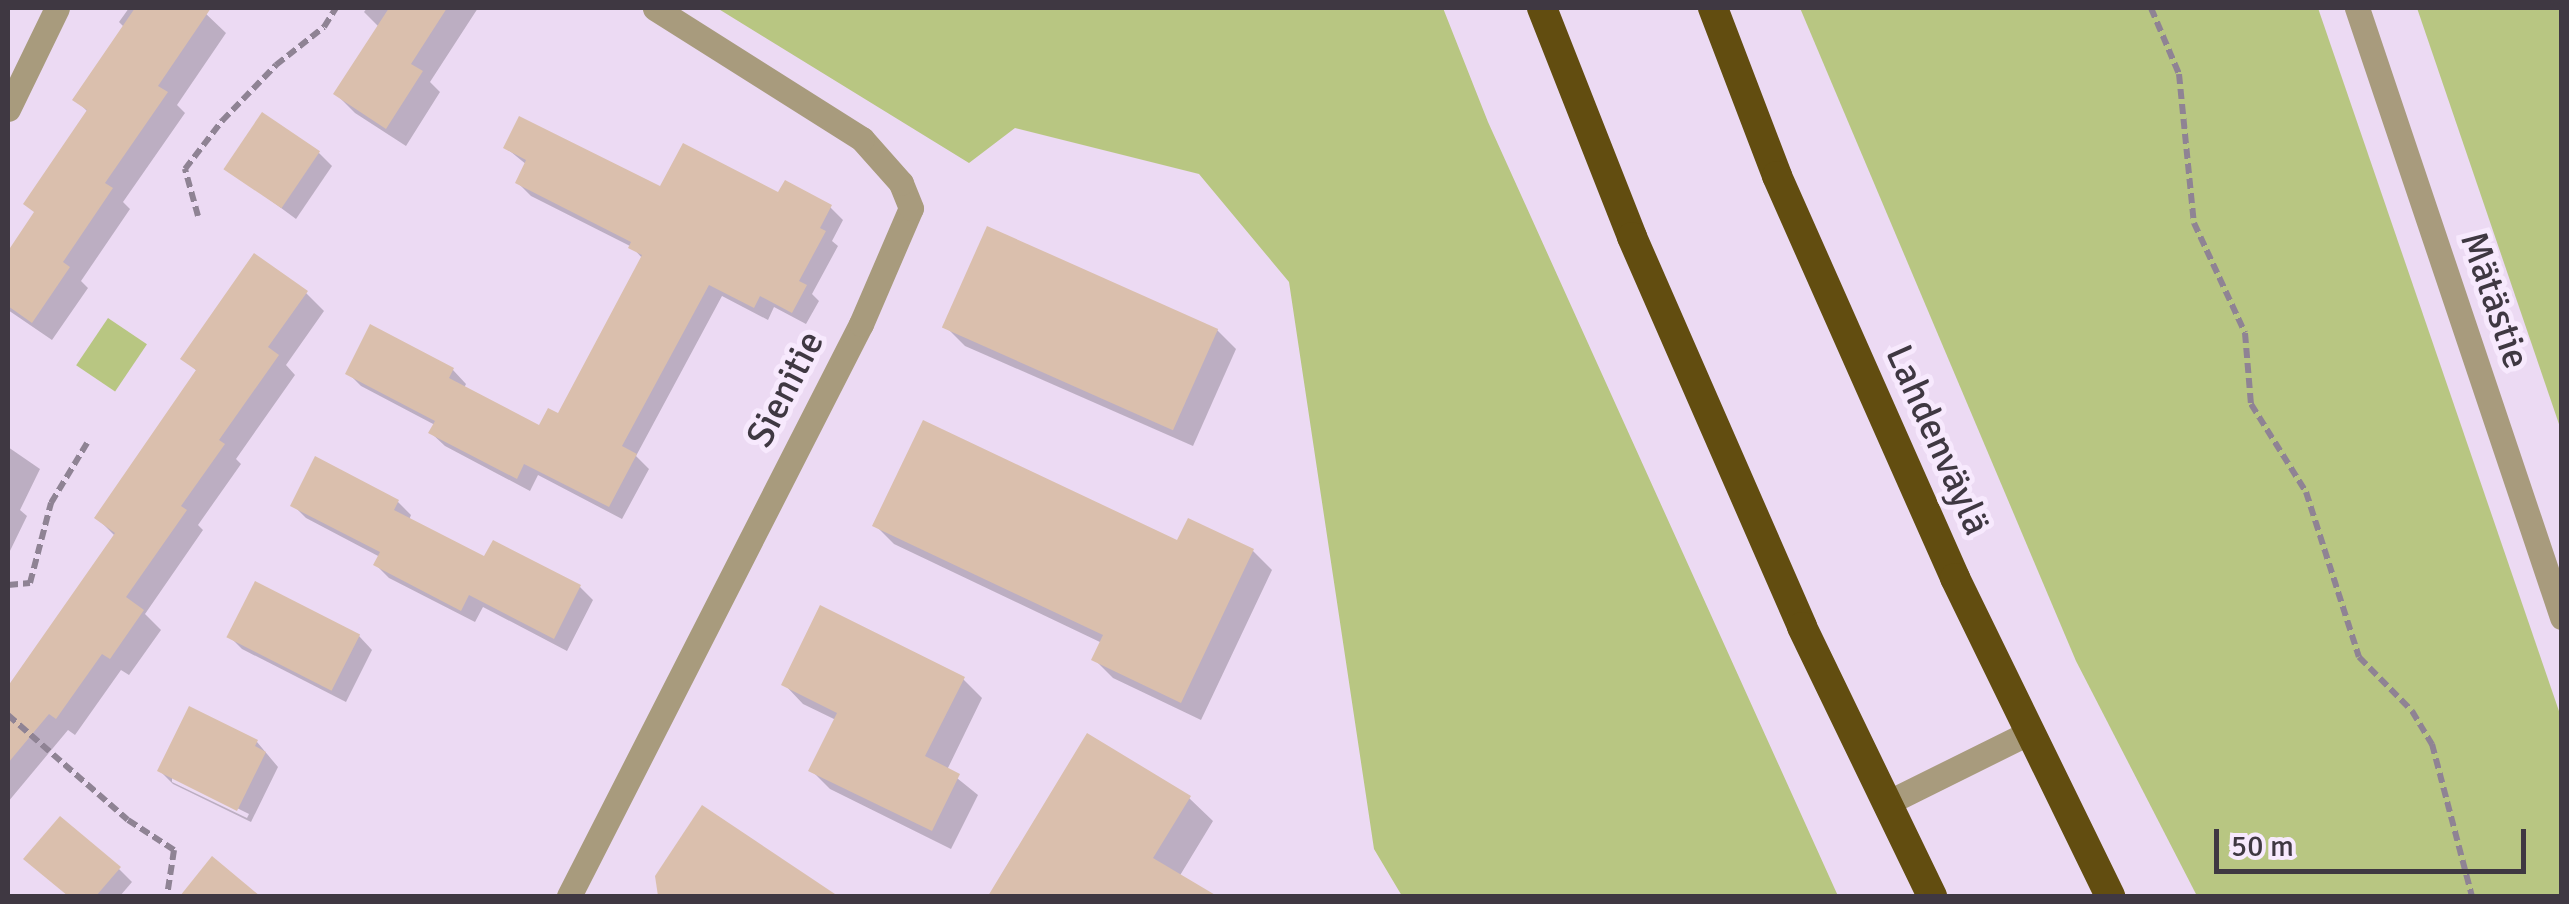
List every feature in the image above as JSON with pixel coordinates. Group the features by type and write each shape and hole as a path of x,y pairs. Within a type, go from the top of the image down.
{"highway":[{"path":"1542,8 1632,237 1802,627 1932,896"},
{"name":"Lahdenväylä","path":"1713,8 1777,176 1955,578 2110,896"}],"street":[{"path":"8,108 57,8"},
{"name":"Sienitie","path":"569,896 861,324 911,208 901,183 862,139 655,8"},
{"name":"Mätästie","path":"2357,8 2562,617"},
{"path":"1886,803 2030,732"}],"path":[{"path":"198,216 185,169 222,121 276,65 324,27 336,8"},
{"path":"2150,8 2179,74 2194,223 2245,333 2251,404 2306,492 2359,657 2412,710 2432,744 2472,896"},
{"path":"8,586 30,583 51,503 87,444"},
{"path":"8,715 128,820 174,850 167,896"}],"green space":[{"path":"717,8 1443,8 1488,122 1838,896 1402,896 1374,849 1289,282 1199,174 1015,128 969,163"},
{"path":"1800,8 2318,8 2561,717 2561,896 2197,896 2076,661"},
{"path":"2417,8 2561,8 2561,430"},
{"path":"108,318 147,344 115,392 76,365"}],"building":[{"path":"135,8 211,8 158,86 168,92 105,183 113,188 63,262 70,267 32,323 8,306 8,251 34,212 23,204 87,110 72,100"},
{"path":"389,8 447,8 411,64 423,71 386,129 333,94"},
{"path":"262,112 320,151 281,208 223,169"},
{"path":"519,116 660,186 683,143 778,192 785,180 832,205 820,228 826,231 799,281 807,285 792,313 760,296 754,308 709,285 622,446 637,454 609,507 524,464 517,479 428,433 435,421 345,374 370,324 454,368 449,378 539,425 548,408 558,413 642,255 628,248 631,242 515,183 526,160 503,148"},
{"path":"987,226 1218,329 1173,430 942,327"},
{"path":"254,253 308,291 268,347 279,355 219,440 225,444 181,506 187,510 126,597 144,610 110,659 102,654 56,719 49,714 8,763 8,686 115,533 94,518 196,370 180,359"},
{"path":"923,420 1177,540 1188,518 1254,549 1181,703 1091,660 1103,635 872,526"},
{"path":"315,456 399,500 394,510 484,556 493,540 581,585 554,639 469,595 461,611 373,565 380,552 290,506"},
{"path":"255,581 360,635 332,691 226,637"},
{"path":"820,605 965,677 925,756 960,774 932,831 808,771 837,713 781,685"},
{"path":"189,706 258,740 255,746 266,752 237,811 157,771"},
{"path":"1087,733 1191,796 1153,858 1217,896 988,896"},
{"path":"702,805 838,896 658,896 655,876"},
{"path":"60,816 121,867 96,896 68,896 23,859"},
{"path":"212,856 260,896 180,896"}]}
